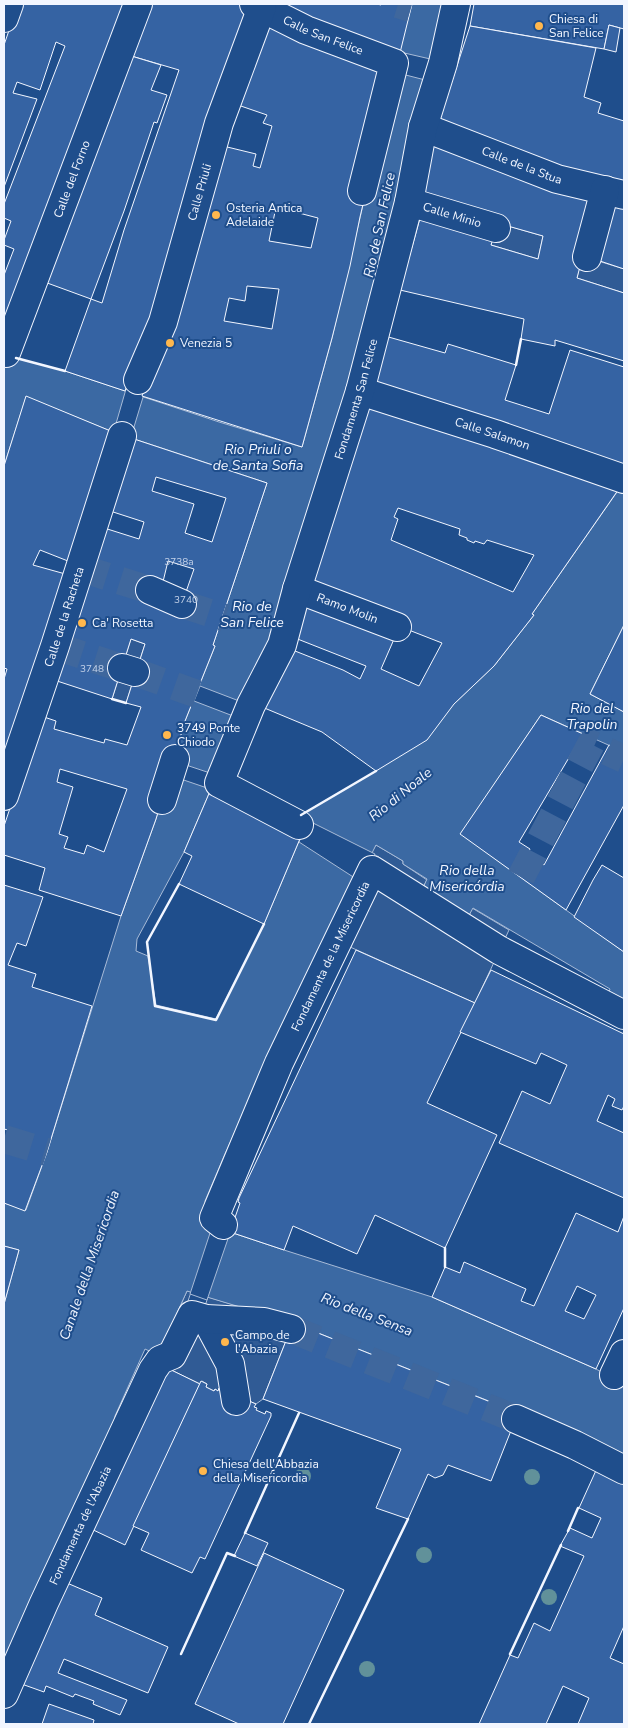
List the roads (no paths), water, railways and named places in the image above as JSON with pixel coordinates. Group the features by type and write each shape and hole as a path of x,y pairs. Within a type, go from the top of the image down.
{"street":[{"path":"4,18 9,4"},
{"name":"Calle del Forno","path":"6,353 138,4"},
{"name":"Fondamenta San Felice","path":"298,825 219,783 251,705 282,645 360,391 409,202 423,127 443,62 456,4"},
{"name":"Calle San Felice","path":"258,5 306,30 394,63 362,191"},
{"name":"Calle Priuli","path":"138,380 163,322 218,123 258,5"},
{"name":"Calle de la Stua","path":"423,127 557,179 614,193"},
{"path":"587,257 614,193"},
{"name":"Calle Minio","path":"409,202 496,228"},
{"name":"Calle Salamon","path":"360,391 495,434 624,479"},
{"name":"Calle de la Racheta","path":"4,796 55,646 122,436"},
{"name":"Ramo Molin","path":"298,589 397,627"},
{"path":"150,590 182,604"},
{"path":"162,800 175,759"},
{"name":"Fondamenta de la Misericordia","path":"223,1225 214,1218 272,1081 372,870 499,950 624,1015"},
{"name":"Fondamenta de l'Abazia","path":"4,1694 153,1370 160,1360 172,1355 192,1315 206,1319"},
{"path":"206,1319 264,1322 290,1329"},
{"path":"206,1319 230,1364 236,1401"},
{"path":"516,1418 575,1444 624,1470"}],"water":[{"path":"412,4 446,4 354,389 277,622 184,852 137,939 136,951 148,956 156,1005 216,1019 264,924 302,834 299,816 376,771 454,704 494,666 534,615 532,614 624,482 624,625 590,694 624,712 624,752 541,715 461,834 624,952 624,997 622,1002 608,994 610,989 473,908 468,917 422,890 427,879 403,864 403,861 376,845 309,977 245,1110 205,1201 206,1205 200,1219 230,1232 432,1297 596,1369 624,1384 624,1462 579,1437 293,1323 187,1291 158,1355 145,1349 115,1416 115,1434 4,1675 4,1304 19,1250 4,1246 4,1203 26,1210 47,1152 121,916 156,819 185,721 215,646 213,645 267,483 113,432 26,397 4,466 4,355 65,371 219,422 302,447 332,338 394,72"}],"tunnel":[{"path":"398,4 411,8"},
{"path":"80,568 150,590"},
{"path":"182,604 225,618"},
{"path":"55,646 122,668"},
{"path":"135,672 197,694"},
{"path":"521,877 591,744 624,759"},
{"path":"4,1139 47,1152"},
{"path":"291,1329 516,1419"}],"place":[{"name":"Chiesa di San Felice","path":"539,26"},
{"name":"Osteria Antica Adelaide","path":"216,215"},
{"name":"Venezia 5","path":"170,343"},
{"name":"Ca' Rosetta","path":"82,623"},
{"name":"3749 Ponte Chiodo","path":"167,735"},
{"name":"Campo de l'Abazia","path":"225,1342"},
{"name":"Chiesa dell'Abbazia della Misericordia","path":"203,1471"}],"water label":[{"name":"Rio de San Felice","path":"379,225"},
{"name":"Rio Priuli o de Santa Sofia","path":"258,458"},
{"name":"Rio de San Felice","path":"252,614"},
{"name":"Rio del Trapolin","path":"592,716"},
{"name":"Rio di Noale","path":"400,794"},
{"name":"Rio della Misericórdia","path":"467,878"},
{"name":"Canale della Misericordia","path":"89,1265"},
{"name":"Rio della Sensa","path":"367,1314"}]}
